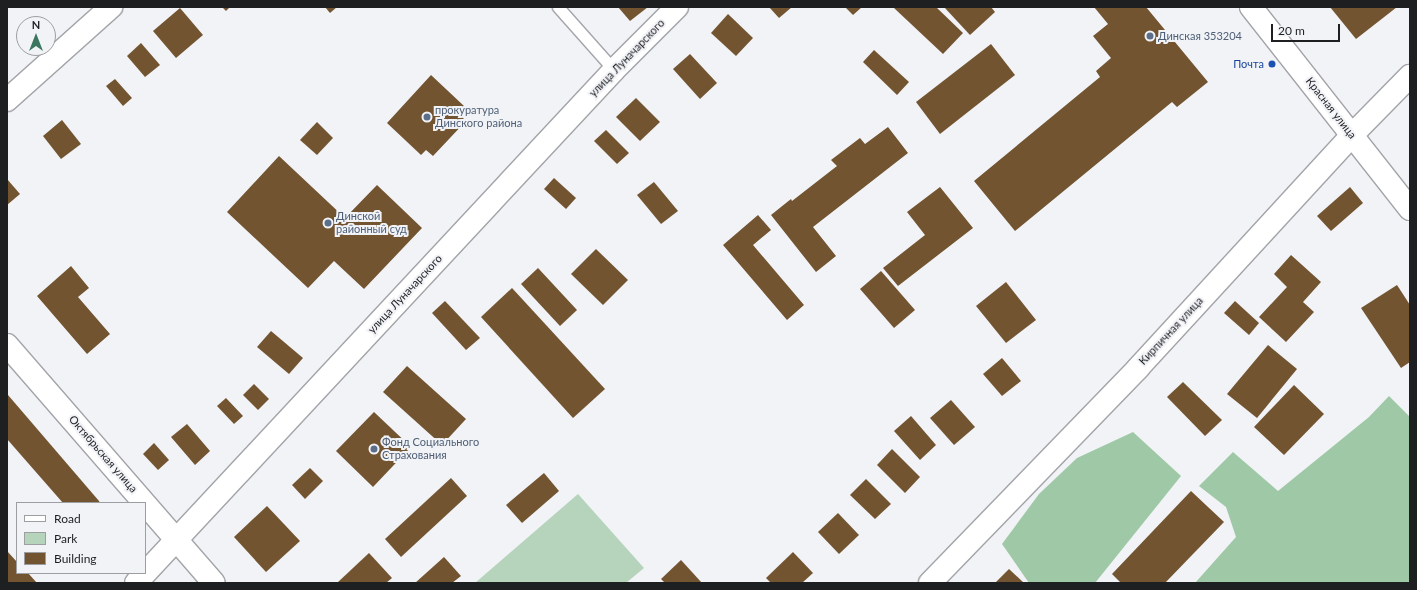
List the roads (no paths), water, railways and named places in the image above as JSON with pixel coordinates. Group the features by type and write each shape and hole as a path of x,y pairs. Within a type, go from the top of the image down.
{"street":[{"path":"7,100 111,7"},
{"name":"улица Луначарского","path":"146,573 614,70 677,7"},
{"name":"Красная улица","path":"1251,7 1410,209"},
{"name":"Кирпичная улица","path":"930,583 1138,368 1352,134 1410,76"},
{"name":"Октябрьская улица","path":"7,345 145,502"},
{"name":"Октябрьская улица","path":"146,503 214,583"},
{"name":"улица Луначарского","path":"136,583 145,574"}],"lane":[{"path":"558,7 614,70"}],"place":[{"name":"Динская 353204","path":"1150,36"},
{"name":"Почта","path":"1272,64"},
{"name":"прокуратура Динского района","path":"427,117"},
{"name":"Динской районный суд","path":"328,223"},
{"name":"Фонд Социального Страхования","path":"374,449"}]}
